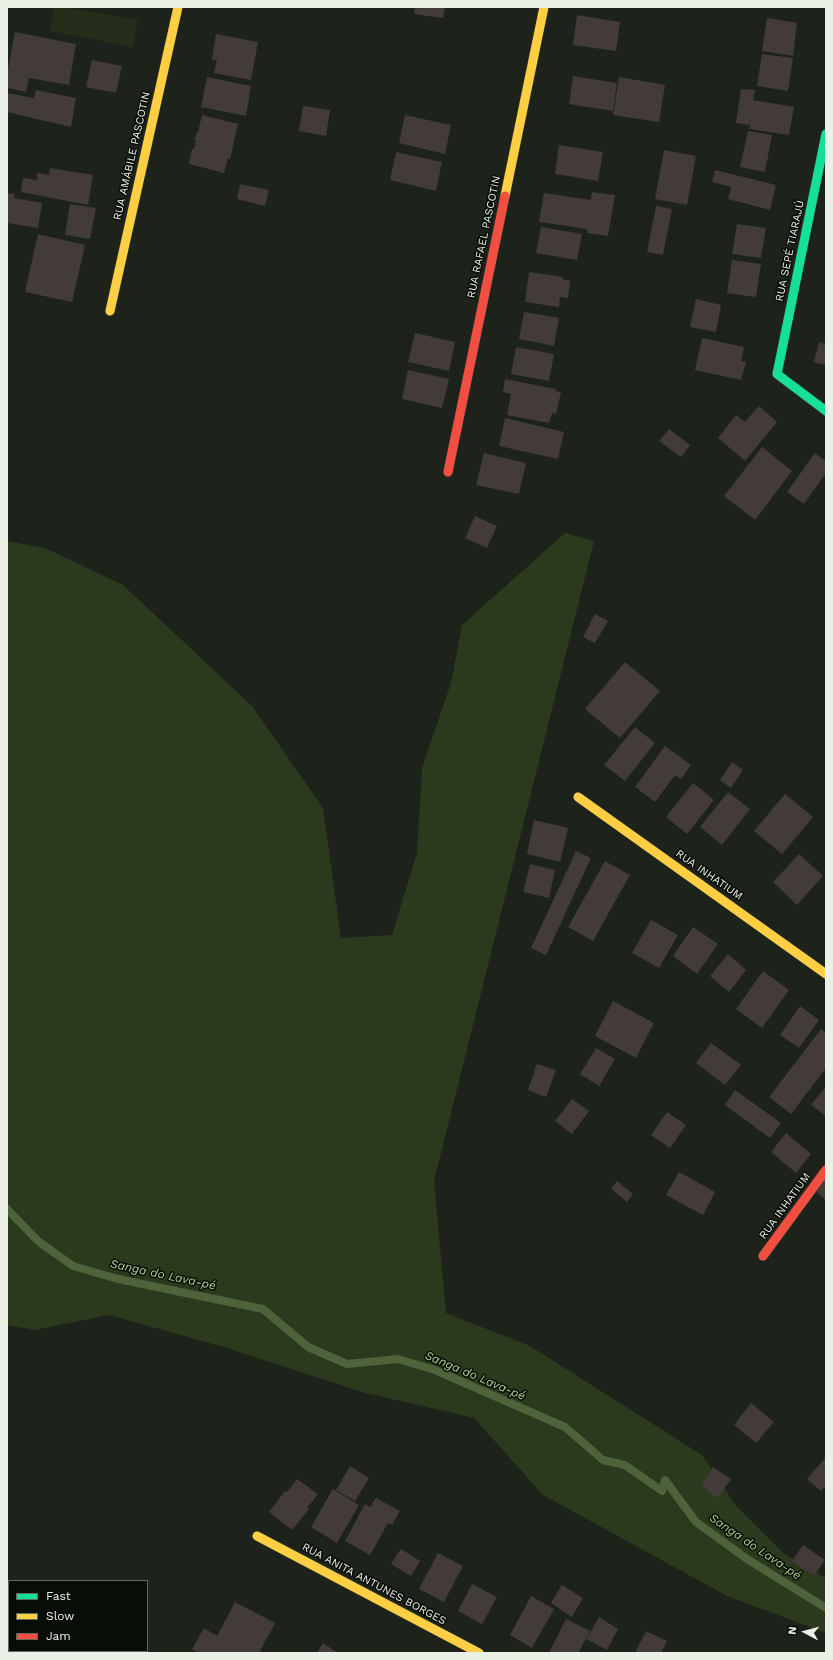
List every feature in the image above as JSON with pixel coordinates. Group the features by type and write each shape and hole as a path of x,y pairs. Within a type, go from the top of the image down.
{"street":[{"name":"RUA AMÁBILE PASCOTIN","path":"110,311 178,7"},
{"name":"RUA RAFAEL PASCOTIN","path":"448,472 544,7"},
{"name":"RUA SEPÉ TIARAJÚ","path":"826,134 777,374 826,412"},
{"name":"RUA INHATIUM","path":"578,797 826,974"},
{"name":"RUA INHATIUM","path":"763,1256 826,1170"},
{"name":"RUA ANITA ANTUNES BORGES","path":"257,1536 479,1653"}],"shaded area":[{"path":"54,7 65,7 138,20 133,47 50,31"},
{"path":"565,533 594,541 434,1181 446,1313 530,1346 702,1455 737,1507 784,1554 826,1578 826,1633 727,1596 543,1495 474,1418 362,1392 227,1348 109,1315 34,1330 7,1325 7,541 45,548 123,585 252,706 323,808 341,938 392,935 417,853 422,768 451,683 462,625"}],"building":[{"path":"415,7 445,7 443,18 414,14"},
{"path":"577,15 620,22 616,51 573,45"},
{"path":"767,18 797,23 793,56 762,51"},
{"path":"15,32 76,44 69,85 29,78 26,92 7,88 7,74"},
{"path":"216,34 258,42 251,80 214,73 217,60 212,60"},
{"path":"762,54 793,58 788,91 757,86"},
{"path":"92,60 122,66 116,93 86,87"},
{"path":"573,76 617,83 613,111 569,104"},
{"path":"207,77 251,86 246,116 201,107"},
{"path":"619,77 665,85 659,122 613,115"},
{"path":"741,89 755,90 753,100 794,107 789,135 749,129 751,118 749,125 736,123"},
{"path":"36,90 76,98 71,127 7,112 7,93 34,98"},
{"path":"303,106 330,110 326,136 299,131"},
{"path":"202,115 238,124 230,159 228,158 224,173 189,164 192,149 194,149 196,141 194,140 198,132"},
{"path":"405,115 451,125 445,154 399,143"},
{"path":"748,131 772,135 765,172 740,167"},
{"path":"559,145 603,152 598,181 555,174"},
{"path":"664,150 696,156 687,205 655,199"},
{"path":"396,152 442,162 436,191 390,180"},
{"path":"50,168 93,175 88,205 21,192 23,178 37,180 37,173 49,175"},
{"path":"715,170 776,185 770,210 728,199 731,187 712,182"},
{"path":"240,184 269,190 265,206 237,199"},
{"path":"592,192 615,195 608,236 587,233 587,229 539,222 544,193 591,200"},
{"path":"7,193 15,194 14,198 42,203 38,228 7,223"},
{"path":"70,204 96,208 90,239 65,235"},
{"path":"656,206 672,209 663,255 647,252"},
{"path":"737,224 766,228 761,258 732,254"},
{"path":"541,227 582,234 577,260 536,253"},
{"path":"38,234 85,245 72,302 25,292"},
{"path":"732,260 761,264 756,297 727,293"},
{"path":"529,272 563,277 563,280 570,280 568,298 560,297 559,307 525,302"},
{"path":"696,299 721,305 716,332 690,327"},
{"path":"524,312 559,318 554,346 519,339"},
{"path":"415,333 455,342 449,371 408,362"},
{"path":"702,338 744,347 741,361 746,362 741,380 695,370"},
{"path":"819,342 826,344 826,365 814,362"},
{"path":"516,347 554,354 549,381 511,374"},
{"path":"408,370 449,379 442,408 402,399"},
{"path":"505,379 556,389 556,391 561,392 556,414 552,413 549,423 507,415 511,394 503,392"},
{"path":"759,406 777,422 745,461 718,438 736,415 745,422"},
{"path":"505,418 564,432 558,459 499,446"},
{"path":"669,429 690,445 681,457 659,441"},
{"path":"762,447 792,471 755,520 724,496"},
{"path":"484,453 526,463 519,494 476,485"},
{"path":"815,453 826,461 826,473 804,504 787,492"},
{"path":"475,516 497,526 487,548 465,538"},
{"path":"595,614 608,621 595,643 583,637"},
{"path":"625,662 660,691 620,738 585,709"},
{"path":"635,727 655,743 625,781 604,765"},
{"path":"665,746 691,765 681,779 675,775 655,802 635,787"},
{"path":"732,762 743,770 731,788 720,780"},
{"path":"693,783 714,800 687,834 666,817"},
{"path":"728,792 750,809 722,845 700,827"},
{"path":"785,794 813,817 782,854 754,831"},
{"path":"534,820 568,828 560,862 527,854"},
{"path":"576,851 591,858 546,955 531,948"},
{"path":"799,854 823,876 797,905 773,882"},
{"path":"605,861 630,875 593,941 568,927"},
{"path":"530,864 555,870 549,898 523,892"},
{"path":"651,920 678,935 659,968 632,953"},
{"path":"693,927 718,944 697,974 673,956"},
{"path":"728,954 746,970 729,992 710,976"},
{"path":"763,971 789,990 762,1028 736,1009"},
{"path":"613,1001 654,1023 636,1058 595,1036"},
{"path":"800,1006 819,1020 799,1048 780,1035"},
{"path":"821,1029 826,1033 826,1068 791,1114 769,1097"},
{"path":"711,1043 741,1065 725,1085 696,1063"},
{"path":"596,1048 615,1059 599,1086 580,1074"},
{"path":"537,1064 556,1070 546,1097 528,1090"},
{"path":"826,1086 826,1116 811,1105"},
{"path":"735,1090 781,1123 770,1138 725,1105"},
{"path":"572,1099 589,1111 572,1134 555,1121"},
{"path":"667,1112 686,1125 670,1148 651,1135"},
{"path":"786,1133 811,1154 796,1173 771,1152"},
{"path":"679,1172 715,1192 703,1215 666,1195"},
{"path":"826,1178 826,1200 816,1192"},
{"path":"617,1181 633,1194 627,1202 611,1189"},
{"path":"751,1403 774,1422 756,1443 734,1425"},
{"path":"826,1457 826,1485 821,1491 807,1479"},
{"path":"350,1466 369,1478 355,1501 336,1490"},
{"path":"713,1467 731,1479 718,1498 701,1486"},
{"path":"297,1479 318,1494 307,1508 309,1509 292,1530 269,1512 285,1491 287,1492"},
{"path":"333,1489 359,1505 337,1543 311,1527"},
{"path":"376,1498 400,1511 392,1525 388,1523 370,1555 345,1541 365,1504 370,1507"},
{"path":"803,1545 825,1560 814,1576 792,1561"},
{"path":"401,1549 420,1561 411,1576 391,1564"},
{"path":"438,1553 463,1566 444,1602 419,1589"},
{"path":"472,1584 497,1597 482,1624 458,1611"},
{"path":"562,1585 583,1598 572,1617 551,1603"},
{"path":"531,1596 554,1609 532,1648 510,1635"},
{"path":"235,1602 275,1623 259,1653 199,1653 192,1649 204,1628 217,1636"},
{"path":"599,1617 618,1629 607,1650 586,1639"},
{"path":"566,1619 590,1631 578,1653 549,1653"},
{"path":"646,1631 667,1641 661,1653 635,1653"},
{"path":"323,1643 338,1653 317,1653"}],"waterway":[{"name":"Sanga do Lava-pé","path":"7,1209 38,1241 73,1266 118,1279 263,1309 308,1347 347,1364 398,1359 435,1370 565,1427 603,1460 625,1465 662,1491 665,1480 696,1522 747,1559 826,1608"}],"traffic: fast":[{"path":"826,134 777,374 826,411"}],"traffic: slow":[{"path":"110,311 178,7"},
{"path":"505,196 544,7"},
{"path":"578,797 826,974"},
{"path":"257,1536 479,1653"}],"traffic: jam":[{"path":"448,472 505,196"},
{"path":"763,1256 826,1170"}]}
